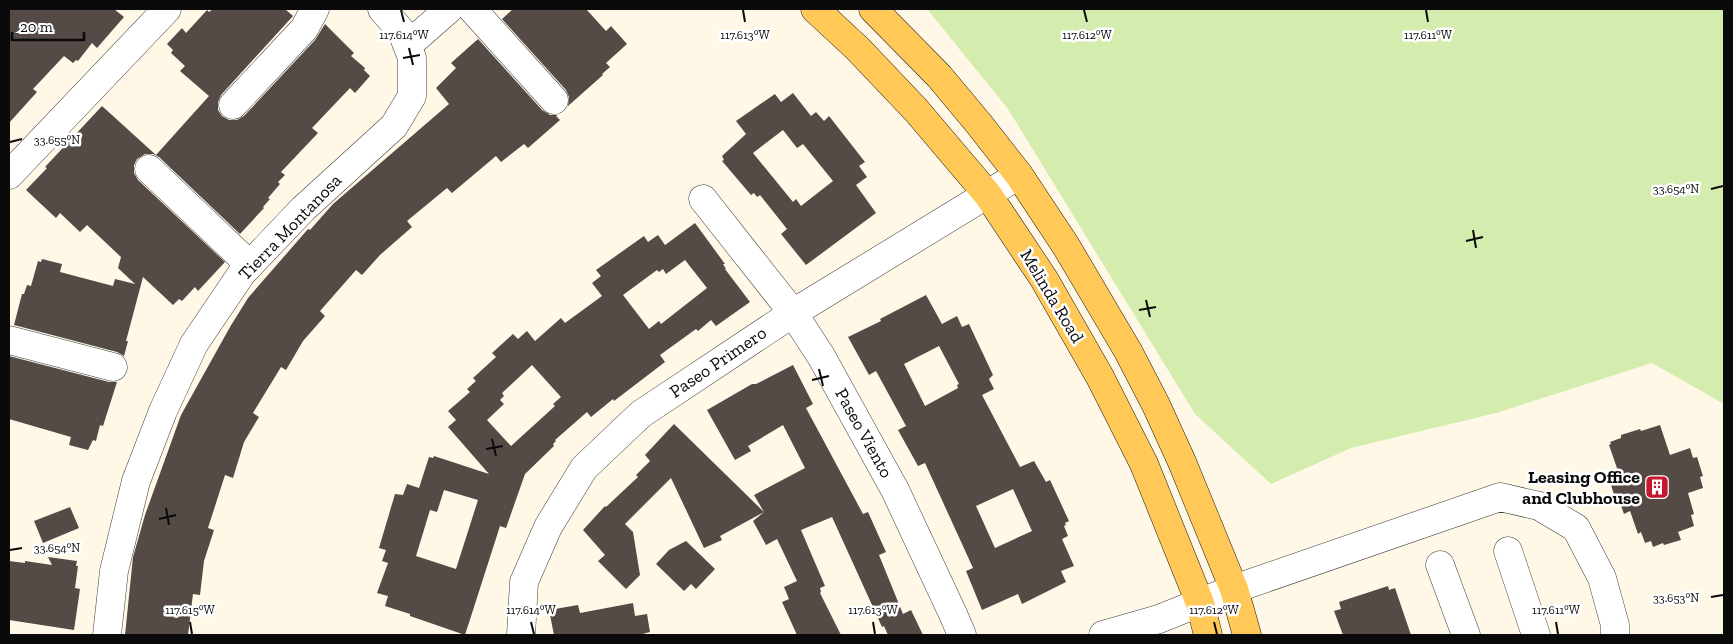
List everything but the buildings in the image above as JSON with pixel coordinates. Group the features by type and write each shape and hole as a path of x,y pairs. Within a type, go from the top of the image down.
{"main road":[{"name":"Melinda Road","path":"815,9 858,49 916,110 988,195 1044,279 1100,377 1144,464 1200,603 1208,635"},
{"name":"Melinda Road","path":"873,9 939,76 979,124 1019,175 1066,246 1128,351 1156,405 1182,462 1234,589 1247,635"}],"street":[{"path":"233,105 304,29 315,9"},
{"name":"Tierra Montanosa","path":"107,635 114,571 136,481 163,411 194,344 242,273 303,209 394,126 412,96 412,58 408,46 402,32 382,9"},
{"path":"408,46 449,9"},
{"path":"472,9 554,100"},
{"path":"13,162 153,13"},
{"path":"149,169 250,265"},
{"name":"Paseo Primero","path":"521,635 524,582 548,527 584,468 641,414 792,313 1019,175"},
{"name":"Paseo Viento","path":"703,199 792,313 821,356 895,490 962,635"},
{"path":"9,340 113,367"},
{"path":"1103,635 1159,619 1234,589 1500,497 1539,506 1576,528 1602,578 1615,625 1614,635"},
{"path":"1508,550 1536,635"},
{"path":"1440,564 1466,635"}],"green space":[{"path":"927,9 1724,9 1724,404 1652,363 1496,413 1351,448 1271,484 1195,414 1008,109"}],"place":[{"name":"Leasing Office and Clubhouse","path":"1657,487"}]}
